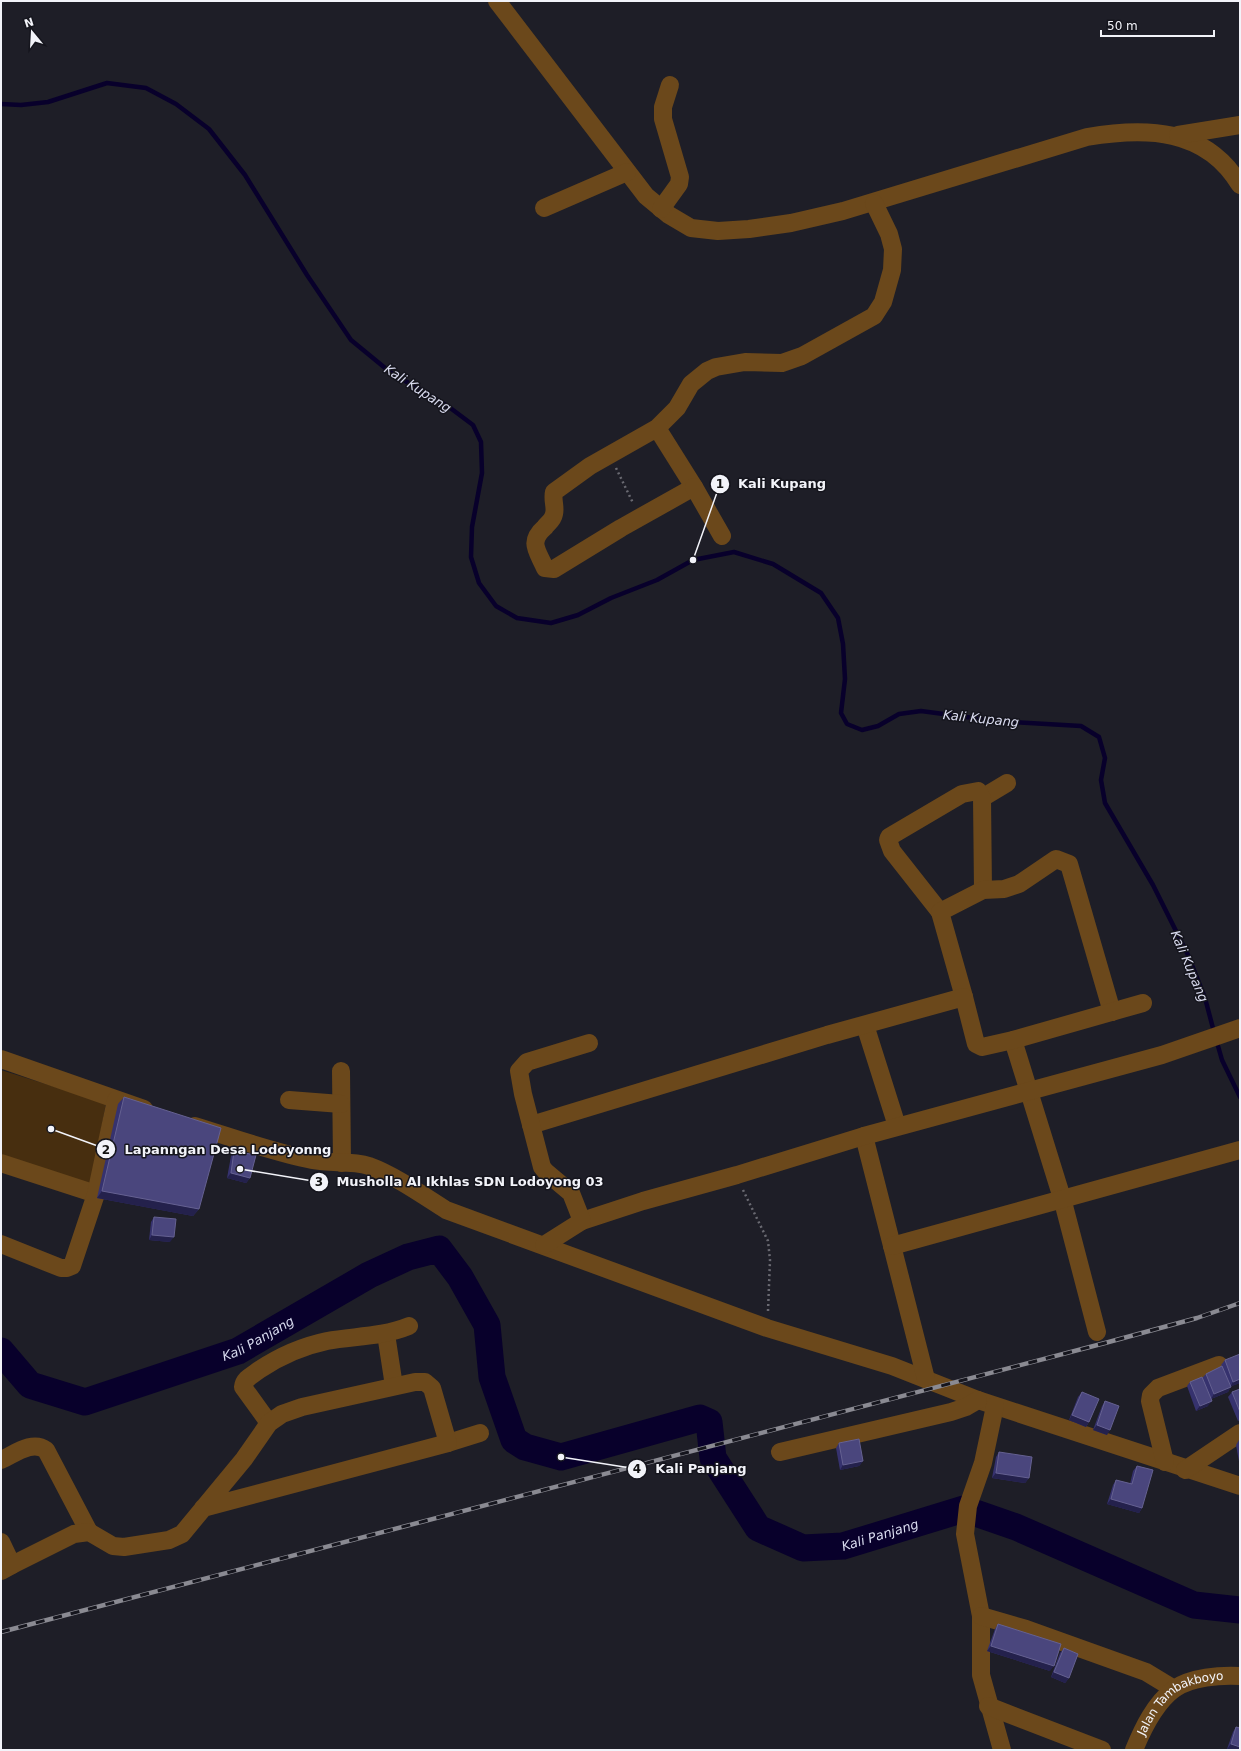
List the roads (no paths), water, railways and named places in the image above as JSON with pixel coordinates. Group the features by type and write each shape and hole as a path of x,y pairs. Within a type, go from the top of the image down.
{"street":[{"path":"497,1 646,196 661,210 691,228 718,231 791,223 874,203 1087,137 1115,132 1144,131 1176,136 1199,145 1231,171 1240,185"},
{"path":"661,210 679,184 680,177 663,119 664,107 670,85"},
{"path":"1176,136 1240,125"},
{"path":"544,208 627,172"},
{"path":"694,487 554,569 545,568 535,546 534,539 536,534 551,521 555,514 554,492 590,466 657,428 677,408 691,384 707,371 716,367 745,362 782,363 802,356 874,316 883,302 892,270 893,249 890,234 874,203"},
{"path":"657,428 694,487 722,536"},
{"path":"982,798 1007,783"},
{"path":"982,890 982,798 978,791 962,794 889,837 888,840 892,851 940,912 978,1046 1013,1040 1143,1003"},
{"path":"940,912 982,890 1004,889 1019,884 1056,859 1069,864 1112,1012"},
{"path":"531,1125 827,1035 964,997"},
{"path":"865,1025 897,1126"},
{"path":"544,1245 582,1222 642,1201 737,1175 897,1126 1162,1055 1236,1029"},
{"path":"1013,1040 1062,1198 1097,1332"},
{"path":"582,1222 570,1193 542,1167 523,1094 519,1071 527,1062 589,1044"},
{"path":"1,1059 116,1100 265,1148 312,1161 358,1163 371,1167 418,1192 446,1210 768,1328 892,1366 995,1406 1185,1470 1240,1486"},
{"path":"341,1071 342,1163"},
{"path":"1,1244 61,1268 72,1266 96,1194 116,1100"},
{"path":"289,1100 341,1104"},
{"path":"864,1136 926,1379"},
{"path":"892,1246 1240,1150"},
{"path":"1,1163 96,1194"},
{"path":"269,1423 243,1387 246,1379 276,1359 310,1346 328,1341 386,1334 409,1326"},
{"path":"386,1334 394,1386"},
{"path":"1165,1462 1150,1401 1151,1395 1158,1388 1219,1365"},
{"path":"1,1460 30,1446 38,1446 46,1450 89,1532 113,1546 124,1548 169,1540 182,1534 244,1459 269,1423 282,1414 302,1407 394,1386 415,1382 425,1382 432,1388 448,1443"},
{"path":"780,1452 951,1412 966,1407 978,1400"},
{"path":"995,1406 983,1463 968,1506 965,1534 981,1616 981,1675 988,1706 1002,1750"},
{"path":"203,1508 448,1443 480,1433"},
{"path":"1185,1470 1240,1433"},
{"path":"1,1542 7,1568 74,1534 89,1532"},
{"path":"981,1616 1026,1629 1146,1672 1174,1689"},
{"name":"Jalan Tambakboyo","path":"1134,1750 1154,1710 1174,1689 1193,1681 1226,1676 1240,1676"},
{"path":"988,1706 1102,1750"}],"waterway":[{"name":"Kali Kupang","path":"1,104 21,105 48,102 107,83 146,88 176,104 209,129 245,175 307,275 351,340 390,372 449,407 473,425 481,442 482,473 472,527 471,557 479,583 496,606 517,618 551,623 578,615 611,598 657,580 693,560 734,552 773,564 821,593 838,618 843,644 845,679 841,713 847,724 862,730 878,726 899,714 921,711 996,721 1081,726 1099,737 1105,758 1101,780 1105,803 1153,885 1188,955 1205,998 1214,1032"},
{"name":"Kali Kupang","path":"1216,1039 1222,1060 1240,1097"},
{"name":"Kali Panjang","path":"1,1351 30,1385 85,1402 238,1351 369,1275 408,1257 439,1249 460,1277 487,1325 492,1377 514,1440 525,1447 561,1457 700,1418 709,1422 713,1458 758,1528 803,1548 843,1546 964,1509 1016,1527 1194,1605 1240,1610"}],"railway":[{"path":"1,1632 1105,1343 1197,1318 1240,1303"}],"place":[{"name":"Kali Kupang","path":"693,560"},
{"name":"Lapanngan Desa Lodoyonng","path":"51,1129"},
{"name":"Musholla Al Ikhlas SDN Lodoyong 03","path":"240,1169"},
{"name":"Kali Panjang","path":"561,1457"}]}
